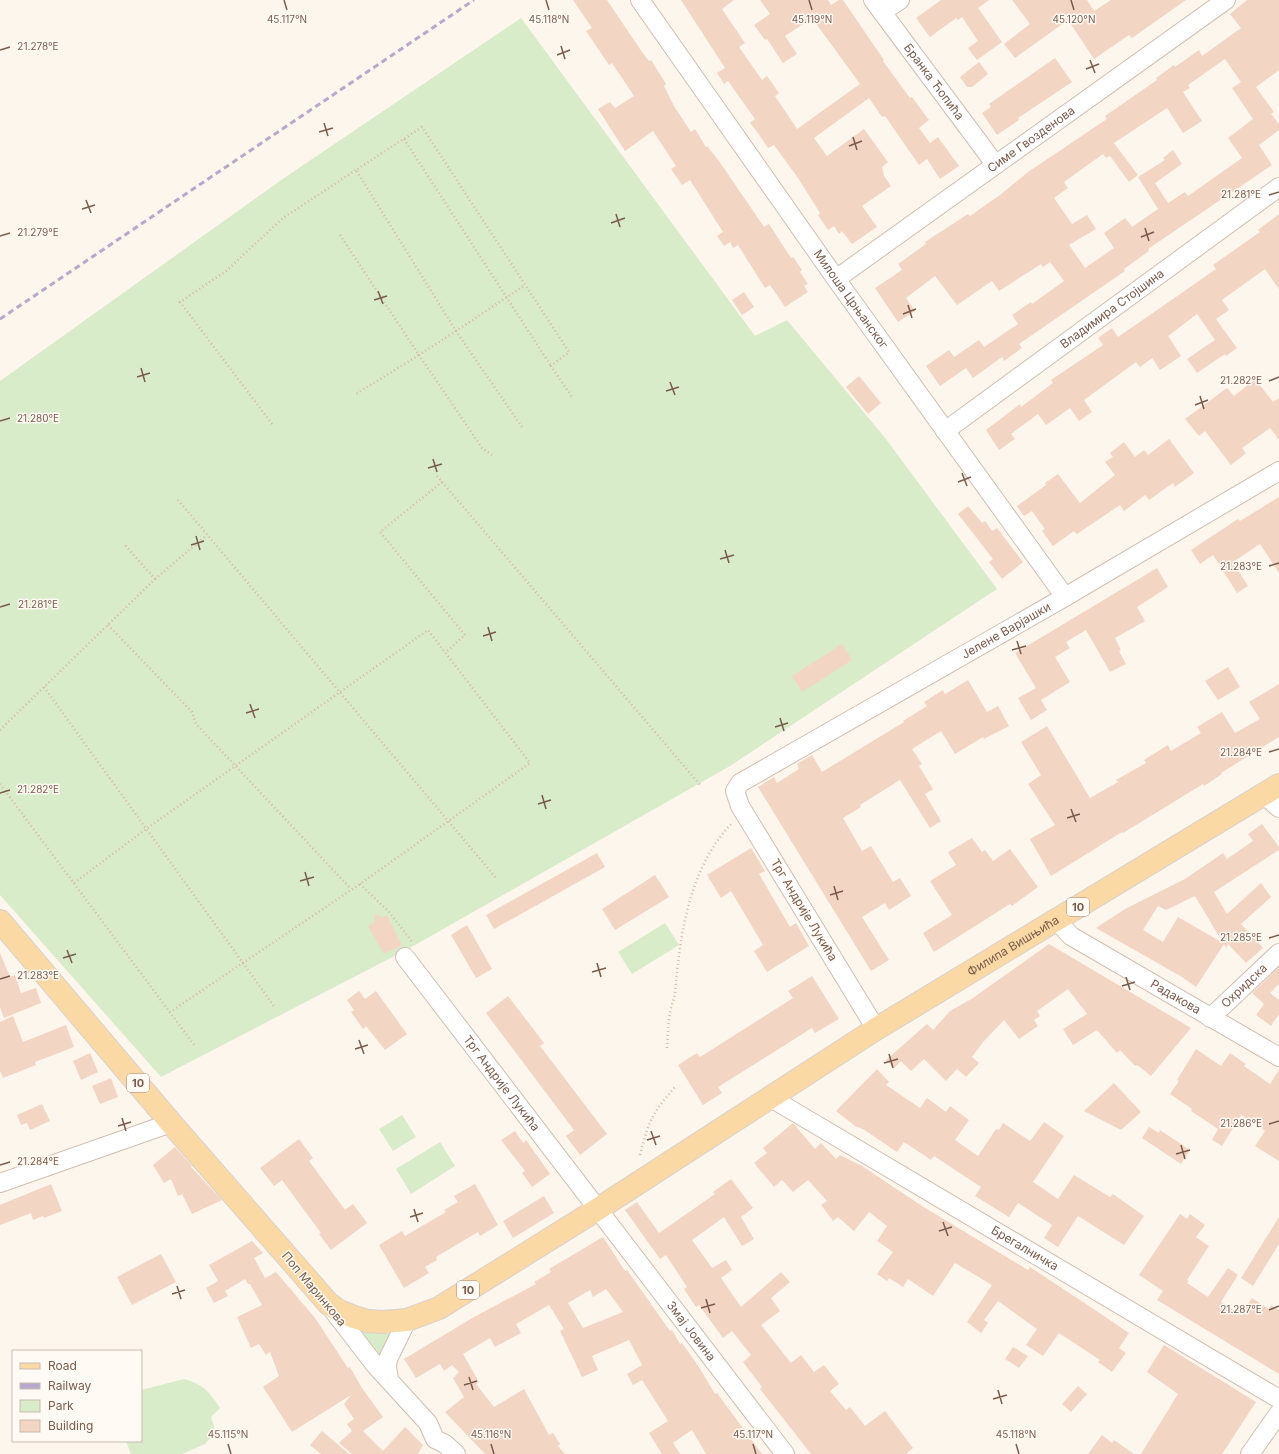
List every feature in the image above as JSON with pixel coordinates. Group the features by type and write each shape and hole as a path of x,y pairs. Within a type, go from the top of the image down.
{"main road":[{"name":"Филипа Вишњића","path":"771,1098 876,1029 1056,920 1274,796"},
{"name":"10","path":"0,921 171,1123"},
{"name":"10","path":"328,1302 339,1311 367,1321 383,1322 407,1320 439,1308 598,1209 771,1098"},
{"name":"Поп Маринкова","path":"171,1123 328,1302"}],"street":[{"name":"Милоша Црњанског","path":"640,0 836,279 1065,597"},
{"path":"878,6 900,0"},
{"name":"Симе Гвозденова","path":"836,279 1226,0"},
{"name":"Бранка Ћопића","path":"878,6 995,164"},
{"name":"Владимира Стојшина","path":"945,431 1279,187"},
{"name":"Јелене Варјашки","path":"735,791 740,783 746,778 1065,597 1279,471"},
{"name":"Трг Андрије Лукића","path":"735,791 743,811 876,1029"},
{"name":"Радакова","path":"1056,920 1071,936 1279,1057"},
{"name":"Трг Андрије Лукића","path":"410,950 598,1209"},
{"name":"Охридска","path":"1210,1018 1279,953"},
{"name":"Брегалничка","path":"771,1098 1279,1398"},
{"path":"0,1183 171,1123"},
{"name":"Змај Јовина","path":"598,1209 785,1454"},
{"name":"Поп Маринкова","path":"328,1302 374,1365 428,1423 434,1447 445,1444 456,1454"},
{"path":"389,1380 387,1373 388,1359 407,1320"},
{"path":"1250,1454 1279,1413"}],"path":[{"path":"272,424 180,302 226,271 283,218 422,127 569,352 551,366"},
{"path":"404,139 572,397"},
{"path":"356,170 456,331 522,427"},
{"path":"340,235 482,448 492,455"},
{"path":"356,394 419,355 525,285"},
{"path":"437,476 701,786"},
{"path":"442,482 380,532 465,636 445,652"},
{"path":"178,500 338,693 497,879"},
{"path":"0,730 155,579 207,535"},
{"path":"124,544 155,579"},
{"path":"108,625 192,712 196,724 351,889"},
{"path":"74,883 146,828 428,630 530,763 360,884 242,962 170,1012"},
{"path":"44,687 274,1006"},
{"path":"0,784 195,1046"},
{"path":"667,1048 668,1028 675,996 678,961 686,912 697,878 718,839 743,811"},
{"path":"360,884 389,912 410,950"},
{"path":"640,1155 650,1118 657,1107 676,1086"}],"green space":[{"path":"521,18 755,336 787,320 886,439 997,589 730,766 408,949 161,1077 0,895 0,381 284,178"},
{"path":"665,923 679,945 632,974 618,952"},
{"path":"402,1115 416,1137 393,1151 379,1129"},
{"path":"440,1142 455,1166 411,1194 396,1169"},
{"path":"358,1331 392,1334 380,1356"},
{"path":"184,1379 201,1386 220,1408 211,1417 216,1432 205,1444 182,1454 131,1454 126,1442 142,1442 142,1390"}],"building":[{"path":"573,0 607,0 642,52 649,61 651,60 666,84 664,86 674,106 691,132 695,129 706,147 707,146 719,161 764,227 769,224 791,258 793,257 802,270 800,272 808,284 804,286 808,292 785,307 770,285 765,288 738,245 733,248 730,242 724,246 717,236 723,232 690,180 682,185 671,169 676,166 653,131 625,151 598,109 610,102 615,108 634,96 612,63 609,65 586,31 592,28"},
{"path":"681,0 734,0 722,9 745,43 739,47 762,80 767,76 779,93 775,96 797,129 860,84 812,18 785,36 797,54 783,63 767,39 765,40 754,25 770,14 760,0 828,0 831,5 839,0 843,0 884,60 883,61 910,98 912,97 929,120 919,128 930,143 938,137 959,166 940,179 927,159 919,165 885,116 882,117 869,98 814,138 827,156 864,129 888,162 882,167 884,176 891,186 862,206 877,227 852,244 842,231 839,234 834,226 828,230 818,215 820,213 798,178 774,145 768,148 750,123 755,119 728,81 724,84 717,73 725,68"},
{"path":"941,0 989,0 978,8 1002,42 977,60 968,48 978,41 962,17 958,20 956,18 930,37 916,18"},
{"path":"1012,0 1087,0 1094,11 1111,0 1186,0 1132,38 1129,35 1094,59 1068,20 1015,58 1004,44 1030,24"},
{"path":"1247,0 1279,0 1279,70 1256,87 1274,112 1271,114 1279,124 1279,130 1259,145 1272,165 1148,249 1149,251 1124,269 1125,271 1019,344 1022,348 1004,361 1002,357 973,378 966,368 940,386 926,366 949,350 954,357 979,340 984,347 1018,324 1012,315 1031,302 1032,304 1064,281 1050,262 1043,267 1041,264 999,291 992,281 957,305 935,276 906,298 915,311 898,322 875,288 902,270 898,264 926,244 925,242 968,214 970,216 1000,195 1028,172 1107,119 1105,116 1157,80 1156,78 1174,65 1175,67 1199,50 1202,56 1241,28 1230,14","holes":["1225,59 1241,82 1232,88 1253,119 1228,138 1242,158 1188,196 1185,192 1168,203 1155,183 1182,164 1173,150 1163,158 1165,160 1138,177 1158,209 1132,227 1125,218 1104,233 1114,248 1085,268 1069,245 1096,229 1087,215 1072,224 1054,198 1068,188 1064,182 1103,154 1106,158 1110,156 1129,182 1138,175 1114,143 1167,108 1183,133 1202,121 1183,92 1190,88 1188,85"]},
{"path":"1055,58 1072,82 1018,118 1019,120 997,135 982,113 991,107 989,104"},
{"path":"979,62 988,74 972,87 967,87 960,77"},
{"path":"1279,214 1279,289 1265,269 1222,300 1229,310 1216,319 1237,348 1226,356 1225,354 1197,373 1187,359 1215,340 1197,314 1168,336 1181,356 1160,370 1152,358 1140,367 1136,362 1084,400 1092,412 1079,421 1070,408 1046,425 1038,414 1011,434 1015,439 999,450 986,430 1020,404 1021,407 1053,383 1051,380 1103,345 1098,338 1112,328 1118,337 1216,269 1213,265 1260,232 1258,230"},
{"path":"744,292 754,307 742,315 732,300"},
{"path":"859,376 881,403 868,414 846,387"},
{"path":"1255,379 1273,402 1279,398 1279,440 1270,428 1242,448 1246,453 1231,465 1205,431 1199,436 1185,419 1227,388 1234,396"},
{"path":"1169,439 1194,473 1175,487 1173,483 1149,500 1145,495 1124,511 1120,505 1077,534 1074,531 1053,546 1042,531 1045,529 1032,511 1024,516 1017,506 1046,485 1045,483 1058,474 1080,503 1115,475 1105,462 1113,457 1110,453 1124,442 1135,457 1144,450 1148,455"},
{"path":"1279,497 1279,573 1260,544 1233,562 1248,586 1237,593 1213,555 1200,564 1191,550 1238,519 1240,521"},
{"path":"968,506 982,523 985,521 992,531 997,528 1023,562 1002,579 989,562 993,559 958,514"},
{"path":"1157,568 1168,587 1137,607 1145,621 1115,638 1121,650 1119,651 1126,664 1110,672 1086,630 1066,642 1070,648 1055,657 1070,682 1041,700 1047,710 1031,720 1018,698 1036,688 1015,653"},
{"path":"842,644 852,660 802,692 792,676"},
{"path":"1228,667 1240,687 1218,700 1205,681"},
{"path":"968,680 987,712 998,706 1009,726 984,739 983,737 955,754 941,731 912,749 922,764 919,766 933,789 925,794 941,821 930,828 900,780 860,805 861,807 843,818 862,851 871,846 893,882 900,878 911,896 889,910 885,903 862,917 889,960 871,971 758,787 774,777 777,783 799,769 797,764 812,755 822,772 904,722 903,721 927,706 924,702 943,690 945,694"},
{"path":"1279,684 1279,737 1221,773 1222,774 1204,786 1203,784 1051,876 1030,839 1055,825 1028,784 1041,775 1021,742 1047,726 1090,798 1118,782 1116,780 1146,763 1144,760 1168,745 1171,751 1201,733 1197,727 1222,712 1235,733 1260,719 1249,702"},
{"path":"1262,824 1279,847 1279,850 1214,892 1227,914 1261,883 1271,897 1241,924 1263,948 1246,963 1228,944 1226,948 1224,944 1196,987 1182,977 1096,928 1125,909 1185,879 1223,853 1227,859 1253,841 1248,834","holes":["1195,896 1223,943 1178,917 1163,942 1143,930 1158,906 1166,910"]},
{"path":"972,838 982,852 985,850 993,861 1010,849 1038,887 1012,906 1010,904 934,952 923,933 952,915 930,881 956,865 948,852"},
{"path":"751,848 765,871 759,874 790,927 796,923 809,946 767,972 754,951 763,945 731,891 721,898 707,875"},
{"path":"597,853 605,867 494,929 486,915"},
{"path":"655,875 669,897 615,930 602,909"},
{"path":"375,914 382,917 387,915 402,945 384,954 368,926 375,922"},
{"path":"467,925 492,969 476,978 451,935"},
{"path":"1049,944 1191,1028 1151,1076 1137,1065 1135,1066 1120,1050 1117,1053 1097,1030 1073,1045 1063,1029 1087,1014 1068,989 1037,1011 1040,1016 1034,1020 1038,1026 1019,1039 1004,1020 984,1041 972,1057 979,1063 966,1077 957,1069 946,1081 924,1059 911,1071 901,1061 894,1068 886,1060 927,1024 933,1030 950,1011 973,998"},
{"path":"0,953 10,977 15,975 21,993 36,988 41,1003 4,1018 0,1007"},
{"path":"1279,967 1279,984 1270,993 1279,1000 1279,1014 1271,1026 1256,1015 1264,1004 1252,993"},
{"path":"812,976 839,1019 815,1033 812,1028 718,1087 722,1093 703,1105 678,1065 697,1053 700,1057 793,998 788,991"},
{"path":"359,991 365,999 376,991 407,1034 385,1050 366,1026 363,1029 351,1012 354,1010 347,1000"},
{"path":"508,996 544,1043 540,1046 607,1134 580,1155 566,1136 574,1130 486,1013"},
{"path":"13,1016 23,1042 66,1025 74,1047 35,1062 36,1065 3,1078 0,1071 0,1022"},
{"path":"1196,1049 1221,1066 1230,1053 1246,1064 1244,1066 1270,1084 1279,1070 1279,1161 1255,1146 1265,1131 1241,1115 1222,1146 1212,1140 1218,1129 1191,1111 1192,1109 1170,1094 1179,1081 1177,1080"},
{"path":"90,1053 98,1072 81,1080 73,1061"},
{"path":"877,1069 889,1082 886,1085 920,1108 927,1098 946,1112 950,1106 969,1120 955,1140 978,1156 996,1129 999,1130 1003,1123 1030,1141 1044,1122 1064,1136 1033,1182 1058,1199 1074,1175 1110,1197 1113,1194 1144,1216 1124,1245 1078,1216 1058,1247 1044,1238 1052,1225 1018,1203 1009,1217 975,1196 981,1187 934,1156 931,1160 904,1142 897,1152 863,1129 855,1126 836,1111"},
{"path":"111,1078 118,1097 100,1104 92,1086"},
{"path":"1114,1083 1141,1112 1121,1130 1084,1111"},
{"path":"42,1104 50,1121 30,1130 27,1123 21,1125 17,1115"},
{"path":"793,1123 815,1149 821,1143 836,1159 840,1155 862,1166 922,1206 1028,1270 1030,1267 1129,1333 1119,1348 1126,1353 1112,1372 1098,1362 1100,1360 1059,1333 1043,1356 1026,1345 1037,1329 998,1301 984,1320 988,1323 981,1333 967,1322 992,1285 955,1263 933,1296 908,1279 903,1287 889,1278 887,1281 877,1274 893,1252 877,1241 887,1226 869,1212 854,1231 838,1217 833,1221 821,1205 827,1201 808,1180 793,1192 782,1180 774,1187 754,1163 767,1153 763,1148"},
{"path":"1149,1127 1159,1133 1160,1130 1190,1150 1181,1164 1142,1138"},
{"path":"515,1131 523,1143 526,1140 550,1174 532,1187 522,1173 525,1171 501,1140"},
{"path":"299,1139 313,1158 309,1161 345,1210 353,1204 367,1223 331,1250 319,1234 321,1233 282,1180 274,1186 260,1168"},
{"path":"175,1147 192,1166 191,1167 222,1200 192,1214 182,1194 178,1196 171,1179 164,1183 153,1165"},
{"path":"731,1179 753,1208 741,1217 754,1239 742,1246 724,1217 692,1240 712,1268 726,1260 732,1270 721,1278 741,1307 781,1272 790,1282 771,1298 780,1311 761,1325 791,1363 801,1355 814,1372 824,1365 839,1384 830,1391 846,1410 850,1407 865,1426 885,1411 913,1448 906,1454 811,1454 760,1389 762,1387 743,1362 751,1355 732,1331 723,1338 699,1305 696,1307 684,1289 687,1287 666,1255 660,1259 625,1210 637,1202 659,1233 715,1194 713,1192"},
{"path":"51,1184 62,1211 44,1218 43,1216 33,1220 31,1213 0,1225 0,1205"},
{"path":"475,1184 498,1225 480,1236 478,1232 436,1257 437,1260 425,1267 429,1273 404,1288 379,1245 402,1231 405,1236 446,1212 444,1210 458,1202 454,1196"},
{"path":"544,1196 554,1213 513,1238 503,1221"},
{"path":"1180,1214 1187,1219 1190,1214 1205,1225 1196,1237 1209,1246 1187,1280 1189,1281 1187,1283 1208,1297 1228,1268 1238,1275 1221,1302 1241,1315 1252,1298 1269,1309 1271,1305 1279,1310 1279,1374 1157,1300 1163,1291 1139,1275"},
{"path":"1279,1217 1279,1244 1253,1286 1241,1278"},
{"path":"603,1237 625,1271 627,1270 670,1331 672,1330 680,1344 682,1343 699,1367 715,1394 717,1393 762,1454 706,1454 692,1430 673,1443 680,1454 662,1454 649,1433 668,1421 642,1380 633,1385 627,1374 642,1365 629,1340 592,1356 598,1370 582,1377 560,1331 564,1329 549,1305 516,1324 521,1333 495,1347 490,1338 463,1354 479,1382 476,1384 494,1407 524,1389 549,1435 553,1433 560,1444 558,1446 565,1454 485,1454 445,1412 464,1397 453,1378 459,1372 452,1365 444,1371 440,1364 416,1378 404,1359 474,1317 536,1284 534,1282 551,1272 549,1269","holes":["606,1289 623,1312 583,1328 568,1303 590,1290 593,1297"]},
{"path":"252,1241 263,1253 254,1258 265,1278 276,1272 315,1318 383,1417 363,1431 383,1451 405,1427 423,1445 418,1454 352,1454 339,1443 352,1431 347,1424 354,1419 344,1404 351,1395 292,1432 263,1387 279,1376 270,1352 266,1355 259,1344 251,1348 237,1317 262,1305 250,1284 248,1284 245,1279 225,1291 228,1296 214,1303 206,1288 218,1281 209,1265"},
{"path":"161,1254 176,1282 132,1305 117,1277"},
{"path":"1164,1345 1256,1402 1222,1454 1141,1454 1178,1394 1147,1372"},
{"path":"1013,1347 1028,1356 1019,1368 1005,1359"},
{"path":"1078,1386 1087,1394 1071,1412 1062,1404"},
{"path":"322,1431 349,1454 321,1454 310,1445"},
{"path":"1102,1435 1112,1443 1114,1440 1134,1454 1088,1454"}],"railway":[{"path":"0,319 474,0"}]}
